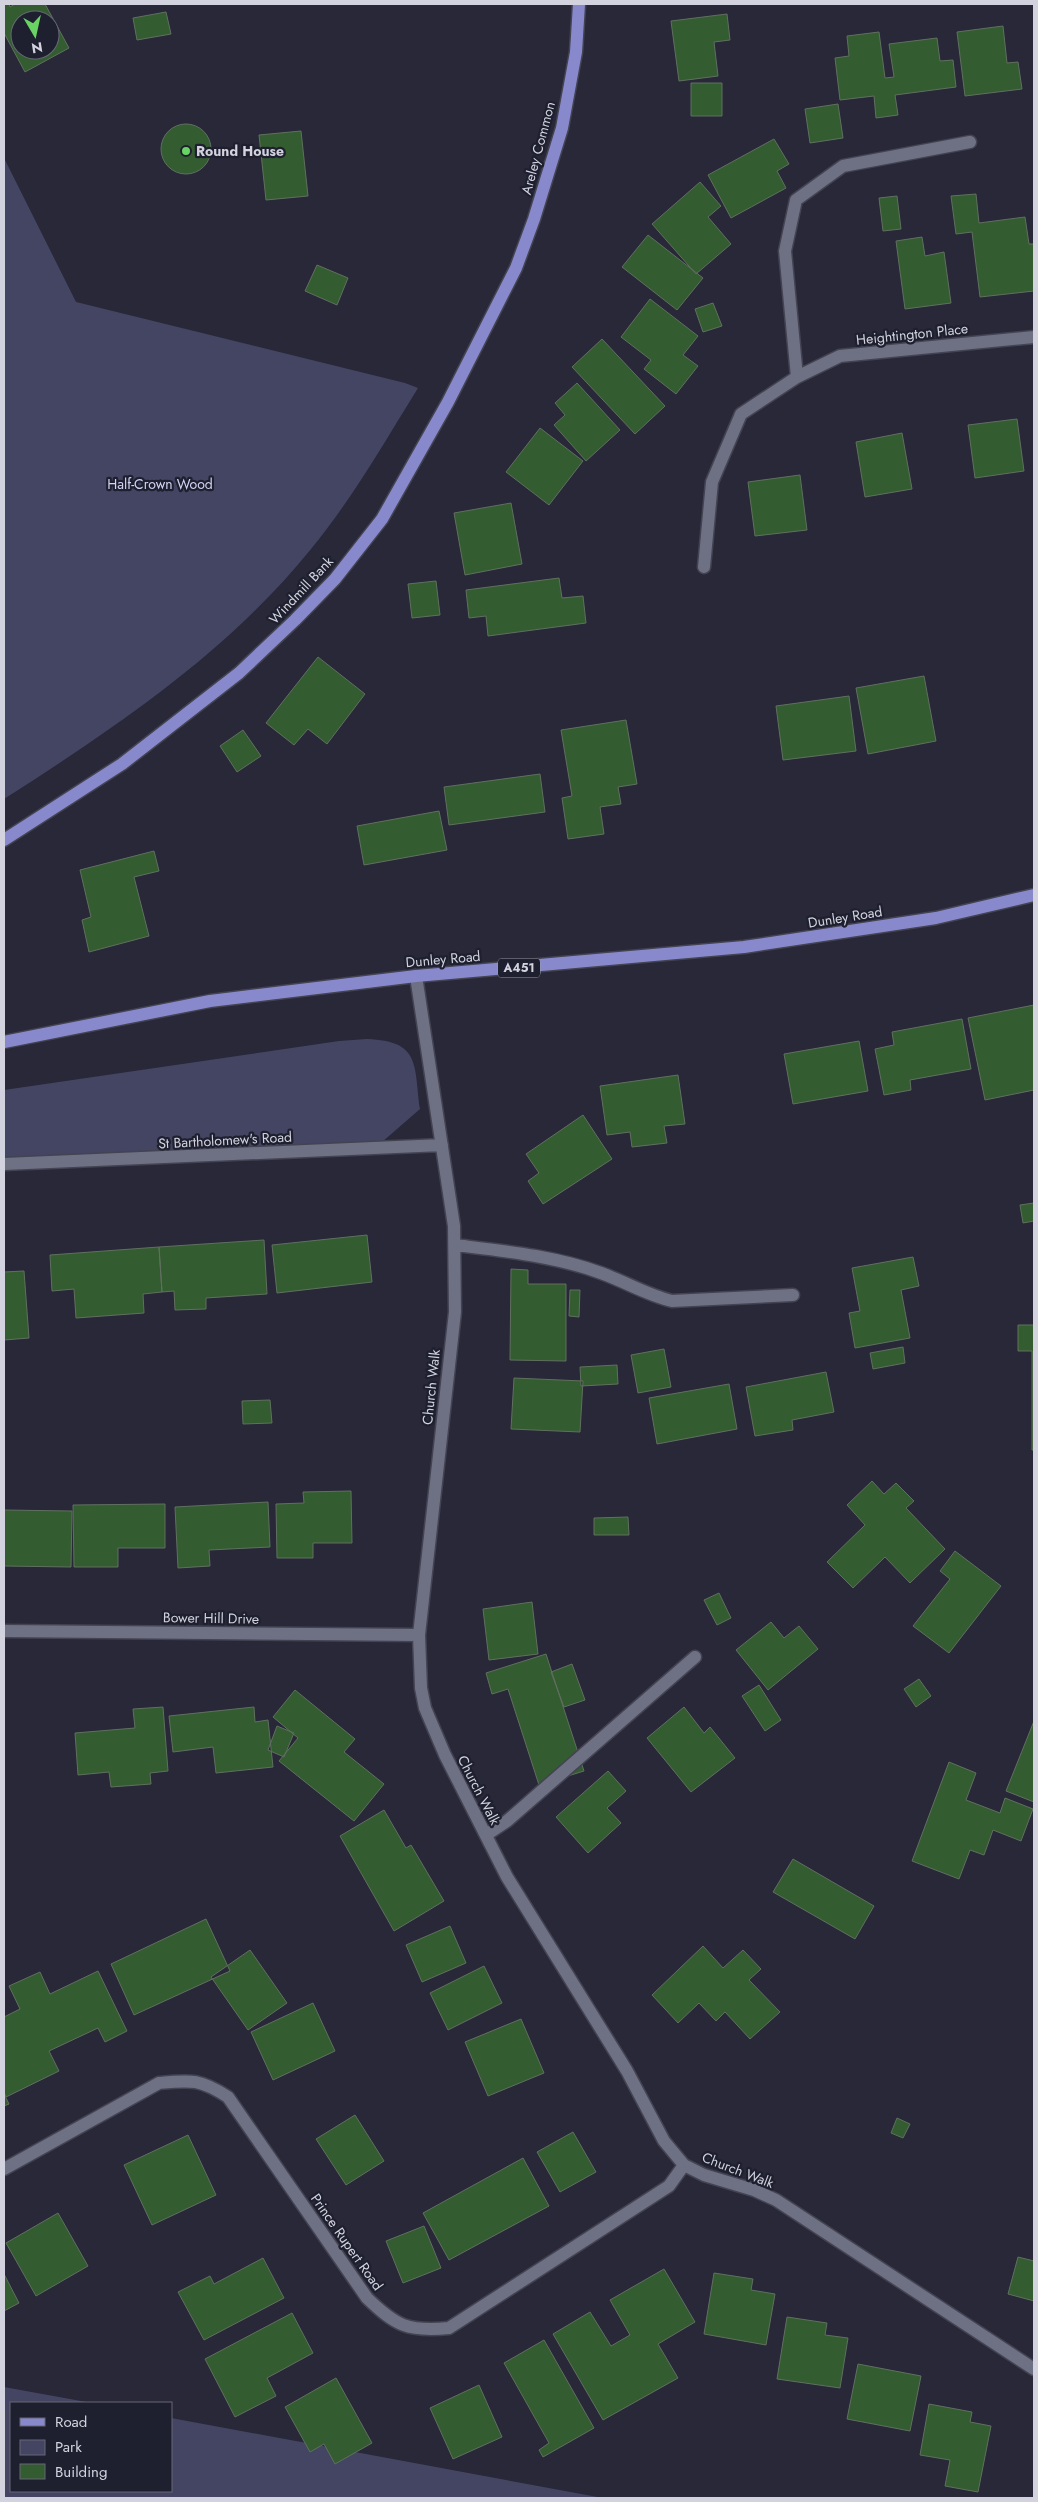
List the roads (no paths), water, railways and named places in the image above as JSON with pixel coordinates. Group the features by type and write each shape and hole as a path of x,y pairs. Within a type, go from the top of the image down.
{"main road":[{"name":"Areley Common","path":"516,268 534,219 562,128 576,52 579,4"},
{"name":"Windmill Bank","path":"4,840 122,764 191,712 239,673 335,579 382,519 448,402 516,268"},
{"name":"Dunley Road","path":"4,1042 210,1001 416,976 744,948 936,918 1034,895"}],"street":[{"path":"796,377 785,251 796,200 843,166 970,142"},
{"name":"Heightington Place","path":"704,567 712,482 742,414 796,377 840,356 1034,337"},
{"name":"Church Walk","path":"416,976 454,1226 455,1245 454,1312 418,1635 420,1682 425,1708 444,1755 507,1877 627,2071 664,2141 684,2165 704,2175 754,2190 776,2200 1034,2369"},
{"name":"St Bartholomew's Road","path":"7,1164 442,1145"},
{"path":"455,1245 537,1256 601,1273 653,1297 672,1301 793,1295"},
{"name":"Bower Hill Drive","path":"4,1631 418,1635"},
{"path":"486,1835 507,1822 695,1657"},
{"name":"Prince Rupert Road","path":"4,2169 159,2083 184,2080 208,2084 228,2097 367,2298 389,2320 415,2329 432,2330 449,2328 616,2221 669,2186 684,2165"}],"place":[{"name":"Round House","path":"186,151"}],"park label":[{"name":"Half-Crown Wood","path":"160,484"}]}
